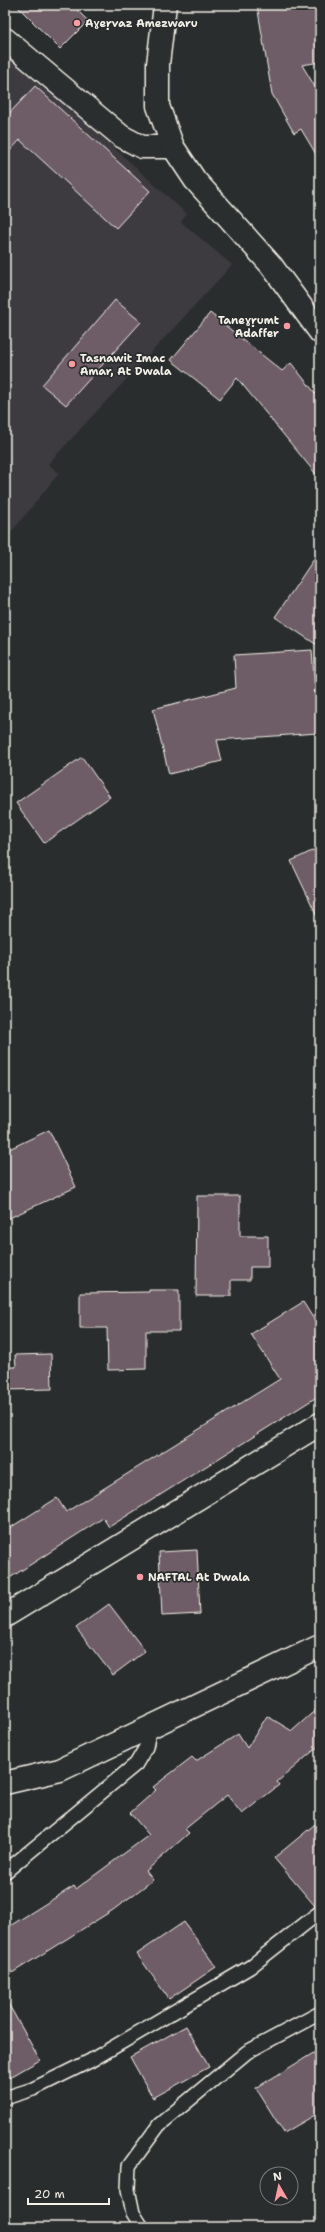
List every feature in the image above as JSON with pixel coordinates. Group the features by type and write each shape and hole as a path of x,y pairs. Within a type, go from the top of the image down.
{"main road":[{"path":"165,5 158,64 158,106 173,147 195,180 271,266 320,332"},
{"path":"5,39 121,136 142,147 173,147"},
{"path":"5,1616 320,1424"},
{"path":"5,1783 60,1770 320,1646"}],"lane":[{"path":"5,1872 136,1764 146,1747 150,1727"},
{"path":"5,2098 34,2089 90,2061 250,1967 320,1912"},
{"path":"142,2227 132,2207 128,2189 129,2166 159,2125 247,2052 320,2013"}],"shaded area":[{"name":"Tasnawit Imac Amar, At Dwala","path":"5,49 187,214 181,222 232,265 48,464 59,473 5,540"}],"building":[{"path":"16,5 72,5 88,21 60,49"},
{"path":"257,5 314,5 320,38 320,62 302,65 320,95 320,161 301,129 294,133 272,94"},
{"path":"35,86 150,191 116,228 20,140 5,156 5,118"},
{"path":"115,300 141,322 66,405 42,385"},
{"path":"210,313 282,371 291,363 320,399 320,479 237,378 220,399 171,360"},
{"path":"320,550 320,647 275,617"},
{"path":"312,650 318,733 217,740 222,761 169,774 153,709 236,688 234,655"},
{"path":"82,757 110,797 44,843 16,803"},
{"path":"320,847 320,922 291,861"},
{"path":"49,1130 76,1187 5,1220 5,1151"},
{"path":"197,1196 240,1196 240,1236 268,1236 268,1267 250,1267 250,1280 231,1280 231,1296 196,1296"},
{"path":"149,1290 179,1290 179,1331 146,1331 146,1369 108,1370 107,1328 80,1328 80,1293 149,1292"},
{"path":"303,1302 320,1329 320,1395 109,1527 103,1518 5,1581 5,1531 57,1498 66,1512 280,1379 251,1334"},
{"path":"51,1354 52,1389 5,1390 5,1367 16,1367 15,1355"},
{"path":"197,1550 200,1614 162,1616 159,1552"},
{"path":"109,1604 145,1651 113,1675 76,1628"},
{"path":"320,1706 320,1745 277,1782 279,1785 242,1814 227,1795 185,1829 189,1833 146,1871 153,1880 113,1910 12,1973 5,1962 5,1929 74,1886 76,1889 149,1835 130,1813 156,1790 153,1787 192,1757 196,1761 238,1734 247,1748 267,1716 292,1731"},
{"path":"320,1820 320,1904 315,1906 274,1858"},
{"path":"184,1922 216,1967 169,1999 137,1954"},
{"path":"5,1998 40,2060 5,2080"},
{"path":"186,2026 209,2067 153,2098 130,2057"},
{"path":"320,2049 320,2112 284,2133 256,2088"}],"place":[{"name":"Aɣeṛvaz Amezwaru","path":"77,23"},
{"name":"Taneɣṛumt Adaffer","path":"287,326"},
{"name":"Tasnawit Imac Amar, At Dwala","path":"72,364"},
{"name":"NAFTAL At Dwala","path":"140,1577"}]}
